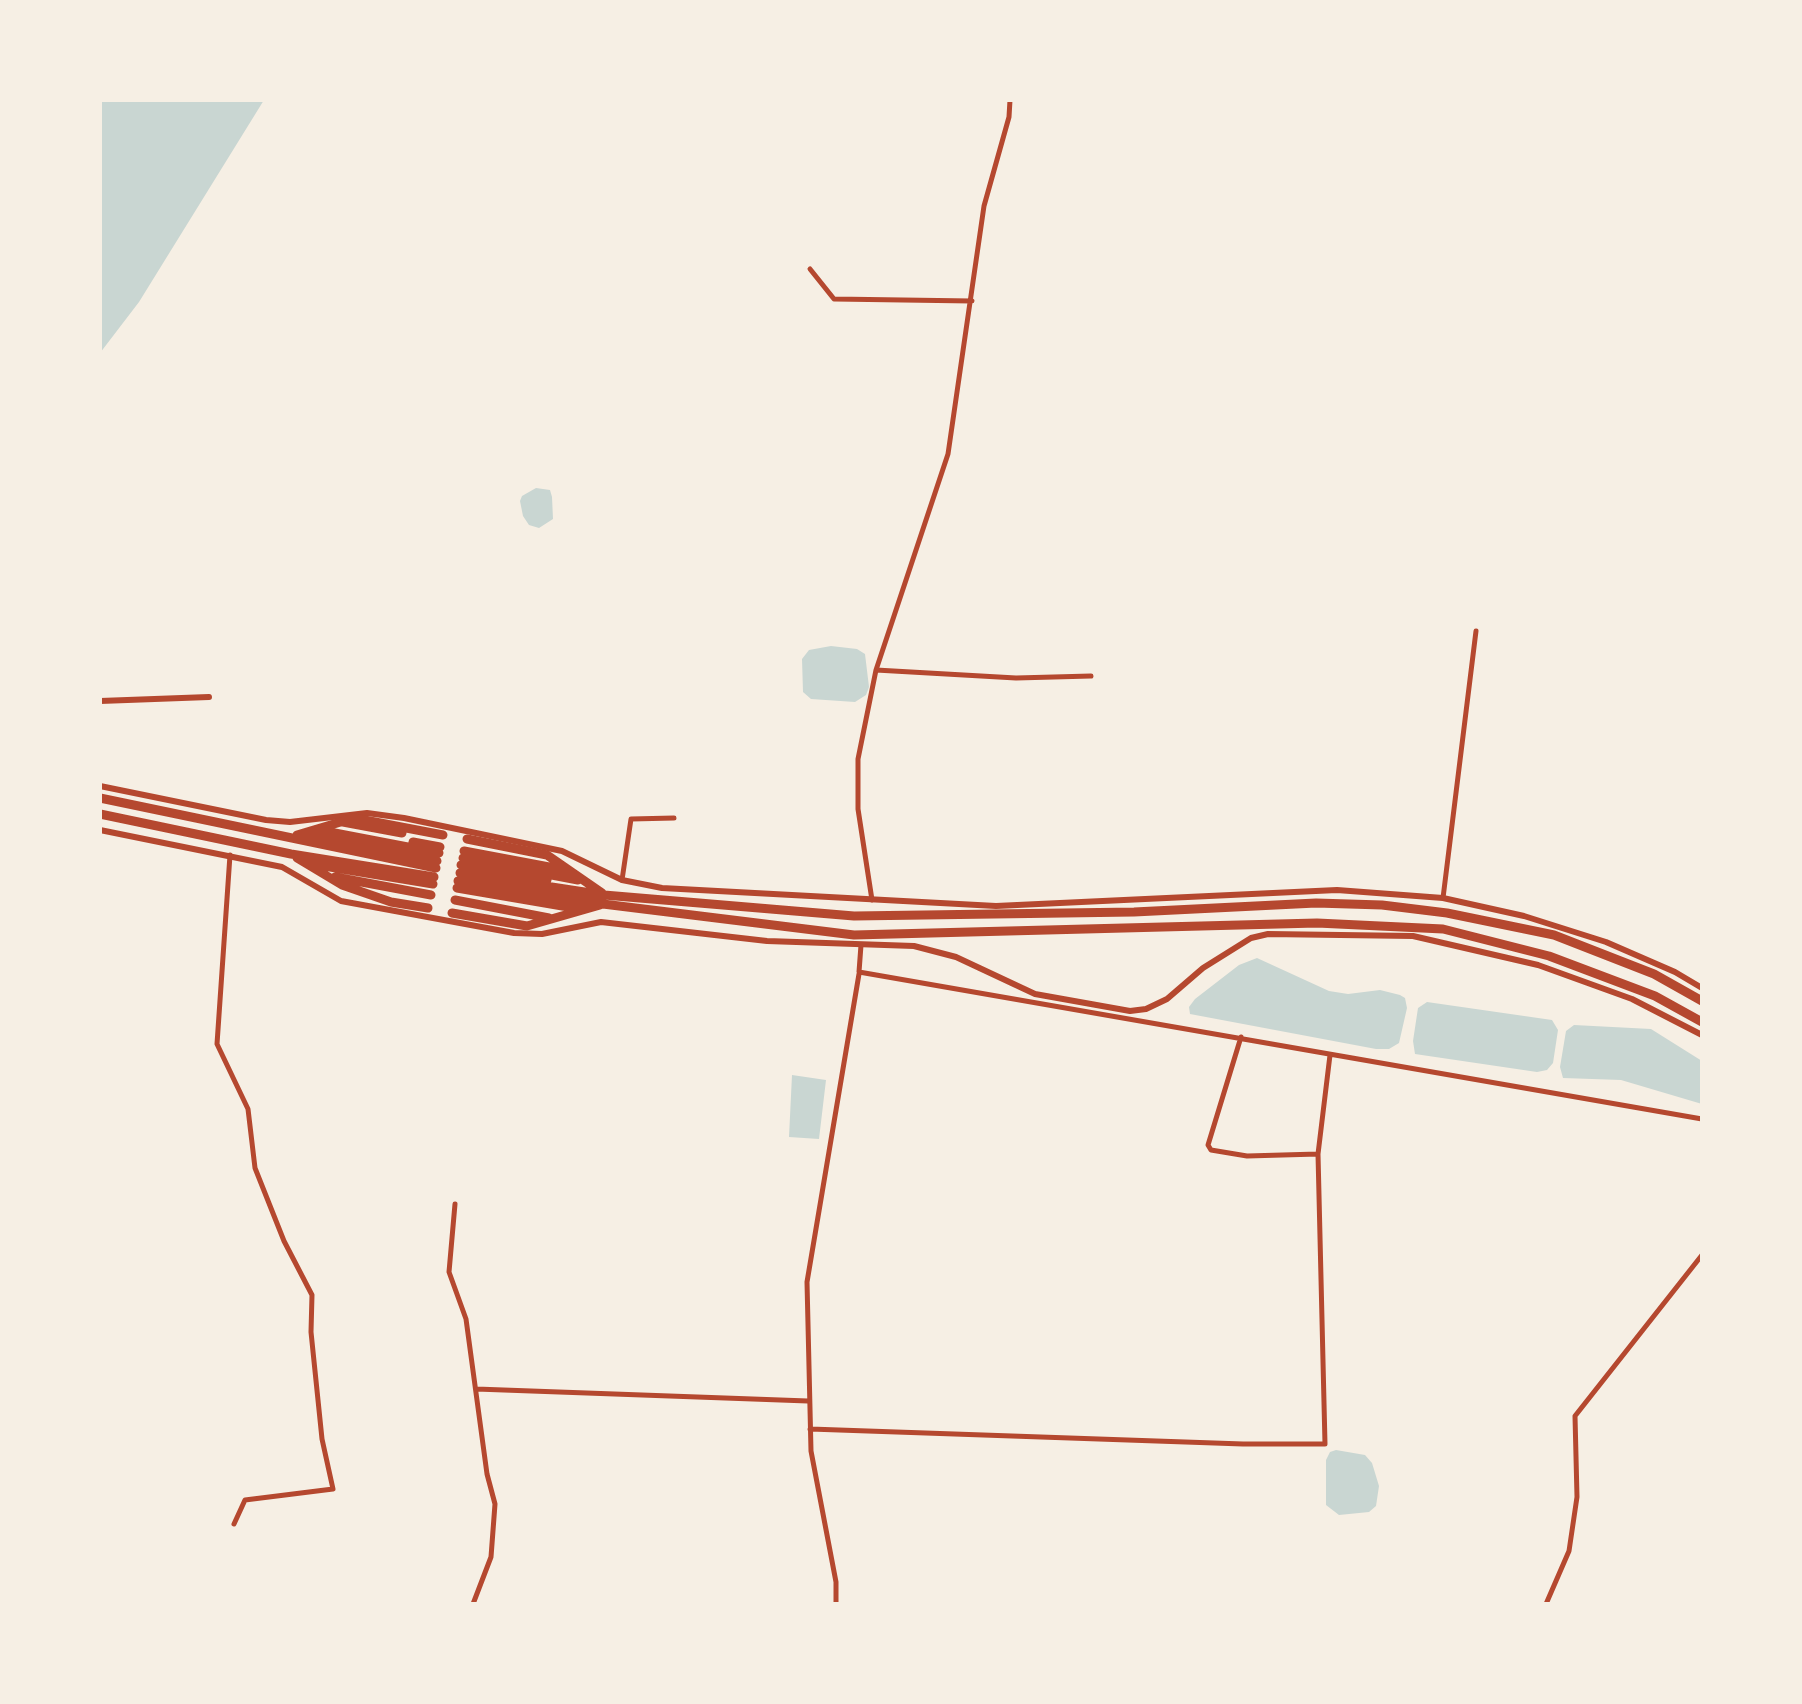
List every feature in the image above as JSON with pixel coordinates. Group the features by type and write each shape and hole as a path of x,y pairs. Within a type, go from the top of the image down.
{"highway":[{"path":"100,798 299,835 435,872"},
{"path":"100,814 290,854 435,872"},
{"path":"299,835 341,822 435,872"},
{"path":"322,828 435,872"},
{"path":"290,854 342,885 391,902 435,872"},
{"path":"305,862 435,872"},
{"path":"459,876 559,864 594,888 603,899"},
{"path":"315,868 435,872"},
{"path":"459,876 570,871"},
{"path":"327,876 435,872"},
{"path":"459,876 584,881"},
{"path":"459,876 594,888"},
{"path":"459,876 854,935 1317,924 1442,929 1549,956 1655,996 1702,1022"},
{"path":"459,876 583,910"},
{"path":"459,876 569,914"},
{"path":"459,876 552,918"},
{"path":"459,876 539,922 583,910 603,899 854,916 1134,912 1316,902 1382,905 1447,913 1554,936 1654,974 1702,1001"}],"street":[{"path":"872,900 858,810 858,759 876,670 948,454 984,206 1010,117 1010,100"},
{"path":"810,269 834,299 972,301"},
{"path":"1443,898 1476,631"},
{"path":"876,670 1016,678 1091,676"},
{"path":"100,701 209,697"},
{"path":"100,786 266,820 290,822 368,812 404,818 562,851 622,880 662,888 1055,905 1337,890 1443,898 1524,916 1606,942 1702,988"},
{"path":"622,880 632,818 674,818"},
{"path":"100,830 282,867 340,902 514,933 542,934 615,922 767,941 887,944 956,957 1035,994 1130,1011 1168,999 1203,968 1251,938 1268,934 1413,936 1538,965 1632,999 1702,1035"},
{"path":"230,855 217,1044 248,1109 255,1168 284,1241 312,1295 310,1332 322,1440 333,1489 245,1500 234,1524"},
{"path":"836,1604 810,1429 807,1282 859,972 860,945"},
{"path":"859,972 1702,1118"},
{"path":"1241,1037 1209,1148 1246,1156 1318,1154"},
{"path":"810,1429 1326,1444 1318,1154 1330,1054"},
{"path":"455,1204 448,1272 466,1319 487,1474 495,1504 491,1557 473,1604"},
{"path":"1546,1604 1569,1550 1577,1497 1575,1416 1702,1255"},
{"path":"475,1390 808,1402"}],"shaded area":[{"path":"100,100 264,100 139,302 100,353"},
{"path":"536,488 550,490 552,497 553,519 539,528 529,525 520,501"},
{"path":"831,646 857,649 865,654 869,687 866,695 855,702 811,699 803,692 802,659 809,650"},
{"path":"1257,958 1329,991 1348,994 1380,990 1400,995 1407,1008 1399,1043 1389,1049 1376,1049 1190,1014 1189,1007 1195,999 1239,965"},
{"path":"1427,1002 1552,1020 1558,1030 1553,1063 1547,1070 1537,1072 1415,1054 1418,1008"},
{"path":"1574,1025 1651,1029 1702,1061 1702,1104 1621,1080 1563,1078 1560,1067 1566,1031"},
{"path":"792,1075 826,1080 819,1139 789,1137"},
{"path":"1336,1450 1365,1455 1372,1463 1379,1486 1376,1506 1369,1512 1339,1515 1326,1505 1326,1460"}]}
